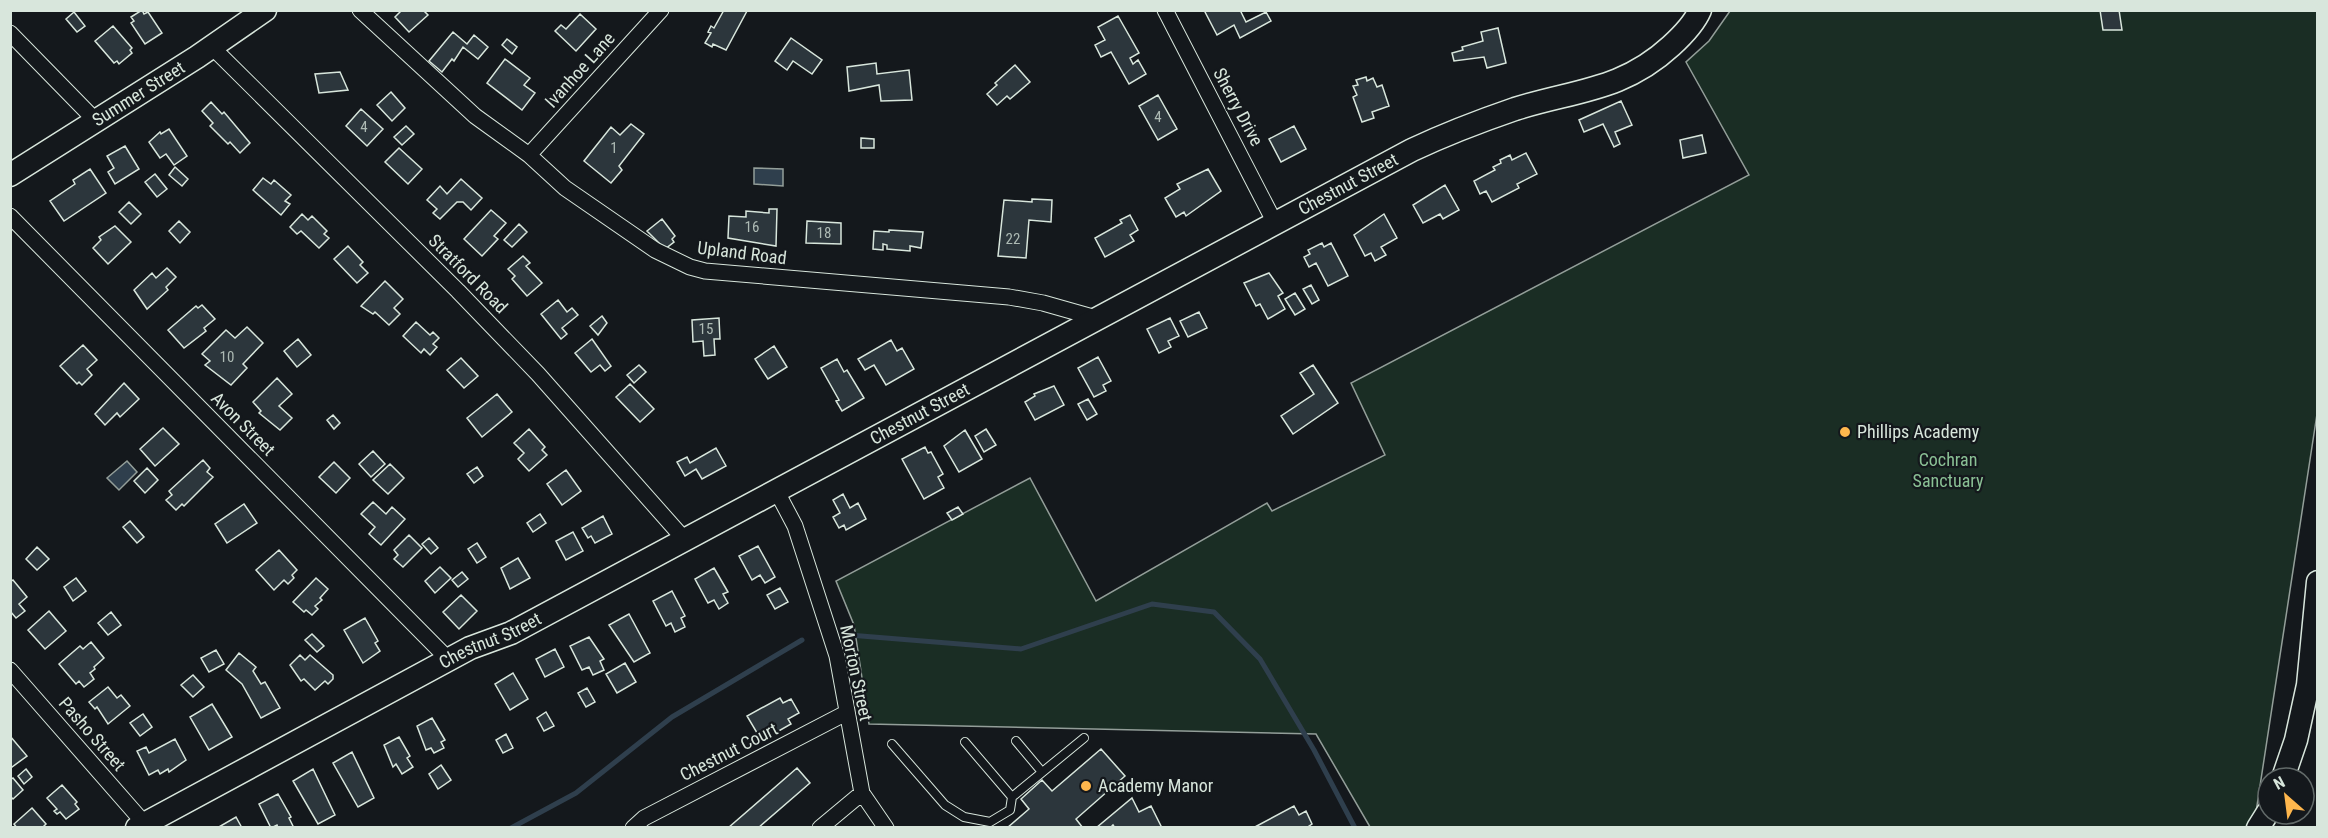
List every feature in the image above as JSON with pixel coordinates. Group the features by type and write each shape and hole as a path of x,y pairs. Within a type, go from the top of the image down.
{"street":[{"name":"Summer Street","path":"10,175 212,47 265,10"},
{"name":"Upland Road","path":"360,10 476,116 529,155 565,188 655,250 690,267 825,282 1009,297 1096,318"},
{"name":"Ivanhoe Lane","path":"529,155 661,10"},
{"name":"Sherry Drive","path":"1165,10 1275,223"},
{"name":"Chestnut Street","path":"140,825 448,659 470,648 512,633 1378,167 1460,128 1525,106 1626,79 1662,54 1683,35 1700,10"},
{"path":"10,33 96,121"},
{"name":"Stratford Road","path":"212,47 538,374 685,540"},
{"name":"Avon Street","path":"10,216 448,659"},
{"name":"Morton Street","path":"776,490 795,526 837,656 862,793 886,828"},
{"path":"2287,766 2296,740 2308,685 2315,638 2318,582"},
{"name":"Pasho Street","path":"10,670 140,825"},
{"name":"Chestnut Court","path":"633,828 644,818 846,713"},
{"path":"820,828 862,793"}],"lane":[{"path":"892,744 945,805 964,817 990,822 1010,810 1012,796 1084,738"},
{"path":"1016,741 1042,772"},
{"path":"965,742 1012,796"}],"green space":[{"name":"Cochran Sanctuary","path":"1730,11 2317,11 2317,414 2263,766 2256,766 2256,812 2247,827 1370,827 1316,734 869,724 854,625 836,581 1030,478 1096,601 1267,503 1272,511 1385,455 1351,383 1749,175 1686,62 1709,41"}],"water":[{"path":"754,168 783,169 783,186 754,184"},
{"path":"127,461 137,472 119,490 107,478"}],"building":[{"path":"142,10 144,14 148,12 162,33 145,44 131,23 134,21 131,17"},
{"path":"402,10 423,10 428,15 409,32 395,17"},
{"path":"724,10 747,11 726,50 705,43 711,33 708,32 711,26 714,28"},
{"path":"1204,10 1240,10 1246,22 1266,12 1271,21 1240,38 1234,25 1217,35"},
{"path":"2100,10 2119,10 2122,30 2103,30"},
{"path":"74,12 85,26 77,32 66,19"},
{"path":"580,14 596,29 576,51 555,31 561,25 566,29"},
{"path":"1118,16 1139,53 1130,58 1133,64 1138,60 1146,74 1129,84 1111,52 1101,57 1095,45 1105,40 1098,27"},
{"path":"113,26 132,48 130,50 132,53 119,64 117,61 114,63 95,41"},
{"path":"1498,28 1506,63 1487,68 1484,57 1454,61 1452,53 1463,50 1462,47 1483,41 1481,32"},
{"path":"453,32 467,44 474,35 488,47 478,59 463,47 454,61 452,59 442,72 429,61"},
{"path":"791,38 822,60 812,74 793,61 787,70 775,61"},
{"path":"507,39 517,47 512,54 502,45"},
{"path":"505,59 530,78 524,85 535,93 522,110 487,83"},
{"path":"876,63 877,74 909,70 912,100 881,101 879,85 849,91 847,67"},
{"path":"1015,65 1030,82 1010,99 1007,96 997,105 987,94 997,85 995,83"},
{"path":"340,72 348,90 319,93 315,74"},
{"path":"1366,77 1367,81 1373,78 1377,87 1382,85 1389,106 1372,112 1374,118 1362,122 1353,97 1357,95 1353,86 1358,85 1356,80"},
{"path":"391,92 405,108 392,121 377,105"},
{"path":"1158,95 1177,129 1158,140 1139,106"},
{"path":"1621,101 1632,125 1615,132 1620,144 1614,147 1603,124 1584,132 1579,120"},
{"path":"211,102 222,114 224,112 250,143 240,153 210,126 213,123 202,111"},
{"path":"361,109 383,129 367,146 346,126"},
{"path":"631,124 644,134 619,166 622,170 611,183 584,161 611,127 620,135"},
{"path":"406,126 414,134 402,145 394,137"},
{"path":"1294,126 1306,149 1281,162 1269,139"},
{"path":"169,129 187,156 174,165 166,154 160,158 149,142 160,132 161,134"},
{"path":"1702,135 1706,153 1683,158 1680,140"},
{"path":"861,138 874,139 874,148 861,148"},
{"path":"125,146 139,169 115,184 108,172 114,168 107,156"},
{"path":"399,148 422,169 408,184 385,162"},
{"path":"1526,153 1537,174 1517,184 1519,188 1492,202 1486,191 1480,194 1474,181 1495,170 1493,167 1501,163 1500,160 1510,155 1512,160"},
{"path":"175,167 188,179 182,186 169,175"},
{"path":"90,169 106,193 64,221 50,201 75,184 73,180"},
{"path":"1208,169 1221,191 1186,216 1184,212 1176,217 1165,198 1180,189 1177,184"},
{"path":"155,174 167,189 157,197 145,182"},
{"path":"263,178 271,184 274,180 291,195 285,201 290,204 281,215 253,190"},
{"path":"461,179 482,198 471,210 463,202 457,202 440,219 433,213 437,209 427,200 440,186 447,194"},
{"path":"1445,185 1459,210 1443,219 1440,214 1423,223 1413,205"},
{"path":"1032,199 1052,200 1051,222 1029,220 1026,258 998,256 1004,200 1032,202"},
{"path":"129,202 141,214 131,224 119,212"},
{"path":"769,209 777,209 776,246 728,238 729,216 746,217 746,211 769,213"},
{"path":"491,210 506,223 494,236 498,239 482,256 464,239"},
{"path":"302,214 308,220 312,216 327,231 324,234 329,238 319,248 301,231 297,234 290,227"},
{"path":"1384,214 1397,238 1381,247 1386,255 1375,261 1371,253 1365,256 1354,235"},
{"path":"1130,215 1138,230 1130,235 1134,241 1105,257 1095,238 1122,223 1120,220"},
{"path":"662,219 675,236 672,239 674,242 665,249 647,231"},
{"path":"179,221 190,232 180,243 169,231"},
{"path":"807,221 841,223 841,244 806,243"},
{"path":"519,224 527,232 512,247 504,240"},
{"path":"115,226 131,242 108,264 93,248 101,240 99,237"},
{"path":"889,230 923,232 921,248 910,246 910,251 887,249 887,245 883,244 883,250 873,249 874,231 889,232"},
{"path":"1322,243 1324,247 1331,243 1348,276 1328,286 1316,263 1309,267 1304,257 1310,254 1308,250"},
{"path":"348,246 363,262 360,265 368,273 357,283 334,259"},
{"path":"523,256 530,263 526,266 542,283 527,296 512,279 515,276 508,269"},
{"path":"167,268 176,277 166,287 168,290 147,309 134,290 152,273 156,278"},
{"path":"1269,273 1283,293 1278,296 1285,309 1268,319 1260,304 1256,306 1244,283"},
{"path":"385,281 403,299 394,308 400,314 389,325 375,312 373,314 361,306"},
{"path":"1311,285 1319,300 1312,304 1303,289"},
{"path":"1295,293 1305,309 1295,315 1285,299"},
{"path":"558,300 567,312 572,308 578,315 562,328 567,334 561,339 541,314"},
{"path":"202,305 215,319 204,328 206,331 184,348 168,330 196,306 198,308"},
{"path":"1199,312 1207,328 1188,337 1180,321"},
{"path":"602,316 607,323 598,335 590,326"},
{"path":"719,318 720,339 714,339 715,355 704,356 703,341 693,342 692,320"},
{"path":"1170,318 1179,336 1168,341 1171,347 1159,353 1147,329"},
{"path":"416,322 430,335 433,332 439,338 433,344 437,347 430,355 424,349 421,353 403,336"},
{"path":"247,327 263,343 243,364 247,368 231,385 205,365 210,361 202,354 226,330 235,338"},
{"path":"298,339 311,355 297,367 284,351"},
{"path":"592,339 611,366 605,371 600,365 591,372 575,353"},
{"path":"891,340 897,351 902,348 914,369 886,385 874,365 865,370 858,359"},
{"path":"83,345 97,360 87,369 92,375 82,385 79,382 77,384 60,366"},
{"path":"774,346 787,367 768,379 755,359"},
{"path":"1098,357 1111,381 1103,385 1106,391 1094,397 1078,368"},
{"path":"461,358 478,376 464,388 447,370"},
{"path":"837,359 844,372 847,370 864,398 842,411 836,401 839,400 821,368"},
{"path":"639,365 646,372 634,383 627,375"},
{"path":"1313,365 1338,403 1293,434 1281,416 1314,394 1300,373"},
{"path":"277,378 292,394 279,406 292,418 280,430 259,413 261,411 253,402"},
{"path":"124,383 139,399 120,417 117,413 105,425 95,414"},
{"path":"630,384 654,409 640,422 616,397"},
{"path":"1054,386 1064,405 1035,420 1025,402 1035,396 1034,394"},
{"path":"497,394 512,412 482,437 467,418"},
{"path":"1088,399 1097,414 1087,420 1078,404"},
{"path":"333,415 340,423 334,429 327,420"},
{"path":"163,428 179,444 155,466 140,449"},
{"path":"529,429 545,447 542,450 547,455 529,471 518,459 524,453 514,443"},
{"path":"986,429 996,445 984,452 975,436"},
{"path":"965,430 982,459 959,472 944,446"},
{"path":"925,447 928,453 931,452 943,474 938,477 944,488 924,499 902,459"},
{"path":"716,448 726,466 702,479 696,469 685,476 677,462 687,457 690,463"},
{"path":"373,451 385,464 371,477 359,464"},
{"path":"203,460 210,468 207,472 213,477 184,506 182,504 176,510 166,500 172,495 169,491"},
{"path":"334,462 350,478 336,493 319,477"},
{"path":"390,464 404,478 388,494 373,480"},
{"path":"477,467 483,476 474,483 467,474"},
{"path":"147,468 158,480 145,493 134,481"},
{"path":"566,470 581,491 562,505 547,484"},
{"path":"843,494 850,508 858,503 866,519 846,530 844,525 839,528 833,517 840,513 833,500"},
{"path":"373,502 386,514 392,507 405,519 381,545 369,534 375,527 361,514"},
{"path":"244,504 257,523 227,543 215,524"},
{"path":"958,507 963,514 952,520 947,513"},
{"path":"540,514 546,523 533,532 527,523"},
{"path":"603,516 612,534 595,543 591,536 588,538 582,528"},
{"path":"130,521 144,537 137,543 123,527"},
{"path":"573,532 583,551 566,560 556,541"},
{"path":"409,535 422,548 403,567 394,559 398,555 394,550"},
{"path":"429,538 438,548 431,554 422,544"},
{"path":"477,543 486,557 477,563 468,549"},
{"path":"758,546 775,577 765,583 760,575 752,580 739,556"},
{"path":"37,547 49,559 37,570 26,559"},
{"path":"279,550 297,570 292,575 294,578 288,584 284,580 274,590 256,570"},
{"path":"518,558 530,578 510,589 501,568"},
{"path":"440,567 451,578 435,593 425,581"},
{"path":"714,568 728,592 723,594 728,603 719,609 714,600 708,603 695,579"},
{"path":"462,572 468,579 458,587 452,580"},
{"path":"76,578 86,591 73,601 64,587"},
{"path":"316,578 328,589 320,598 322,600 315,606 318,609 312,615 306,610 304,612 293,602"},
{"path":"13,580 27,597 19,604 25,611 16,618 10,611 10,582"},
{"path":"780,588 788,602 775,609 767,595"},
{"path":"672,591 685,616 681,618 685,627 675,632 671,623 666,626 653,601"},
{"path":"461,595 477,611 459,629 443,612"},
{"path":"49,611 66,631 45,649 28,630"},
{"path":"111,612 121,625 108,635 98,623"},
{"path":"629,614 650,653 634,662 609,625"},
{"path":"365,618 378,641 375,643 380,651 363,663 344,630"},
{"path":"312,634 324,646 317,652 305,640"},
{"path":"589,637 604,659 600,661 604,670 593,675 589,667 582,670 570,646"},
{"path":"91,642 104,658 90,673 94,679 84,687 79,681 76,684 59,664 80,646 83,649"},
{"path":"555,649 564,667 545,677 536,659"},
{"path":"216,650 224,664 209,672 201,658"},
{"path":"239,653 256,667 253,671 261,684 265,682 280,708 261,718 242,684 226,670"},
{"path":"300,655 305,660 310,655 333,675 333,679 328,684 325,681 315,690 304,679 301,681 290,665"},
{"path":"625,663 636,682 617,693 606,674"},
{"path":"513,673 528,699 510,710 495,684"},
{"path":"193,675 204,687 193,697 181,685"},
{"path":"108,687 117,698 121,695 130,706 108,724 97,707 95,709 89,702"},
{"path":"587,688 595,702 586,707 578,693"},
{"path":"780,698 783,703 791,699 799,713 788,719 791,724 777,732 774,727 760,738 747,716"},
{"path":"212,704 232,737 209,750 190,717"},
{"path":"546,712 554,726 544,731 537,718"},
{"path":"143,714 152,727 140,736 130,723"},
{"path":"432,718 445,740 441,742 444,748 434,753 431,748 426,750 417,726"},
{"path":"506,734 513,748 503,753 496,740"},
{"path":"10,736 27,756 12,767 10,765"},
{"path":"399,737 410,756 407,758 413,767 402,774 396,764 393,767 384,745"},
{"path":"175,739 186,760 169,772 168,769 160,774 158,770 149,775 137,751 146,747 149,753"},
{"name":"Academy Manor","path":"1101,749 1125,776 1076,819 1083,828 1007,828 1029,809 1021,799 1042,780 1052,791"},
{"path":"352,752 374,798 358,807 333,763"},
{"path":"441,765 451,780 438,789 429,774"},
{"path":"797,768 810,783 758,828 728,828"},
{"path":"26,769 32,777 24,784 18,776"},
{"path":"313,769 335,815 318,824 293,781"},
{"path":"13,778 23,790 13,799 10,796 10,780"},
{"path":"62,785 77,802 75,804 79,809 66,819 60,812 57,814 54,811 57,809 47,798"},
{"path":"278,794 291,817 289,818 293,826 291,828 278,828 277,825 271,828 259,804"},
{"name":"Academy Manor","path":"1132,798 1139,812 1151,806 1162,828 1115,828 1113,825 1110,828 1096,828"},
{"name":"Academy Manor","path":"1294,806 1299,815 1306,811 1312,824 1306,828 1253,828"},
{"path":"32,808 46,824 42,828 17,828 14,824"},
{"path":"236,817 242,828 217,828"}],"waterway":[{"path":"849,635 1021,649 1152,604 1214,612 1260,659 1314,750 1355,828"},
{"path":"511,828 576,793 672,717 802,640"}],"place":[{"name":"Phillips Academy","path":"1845,432"},
{"name":"Academy Manor","path":"1086,786"}]}
